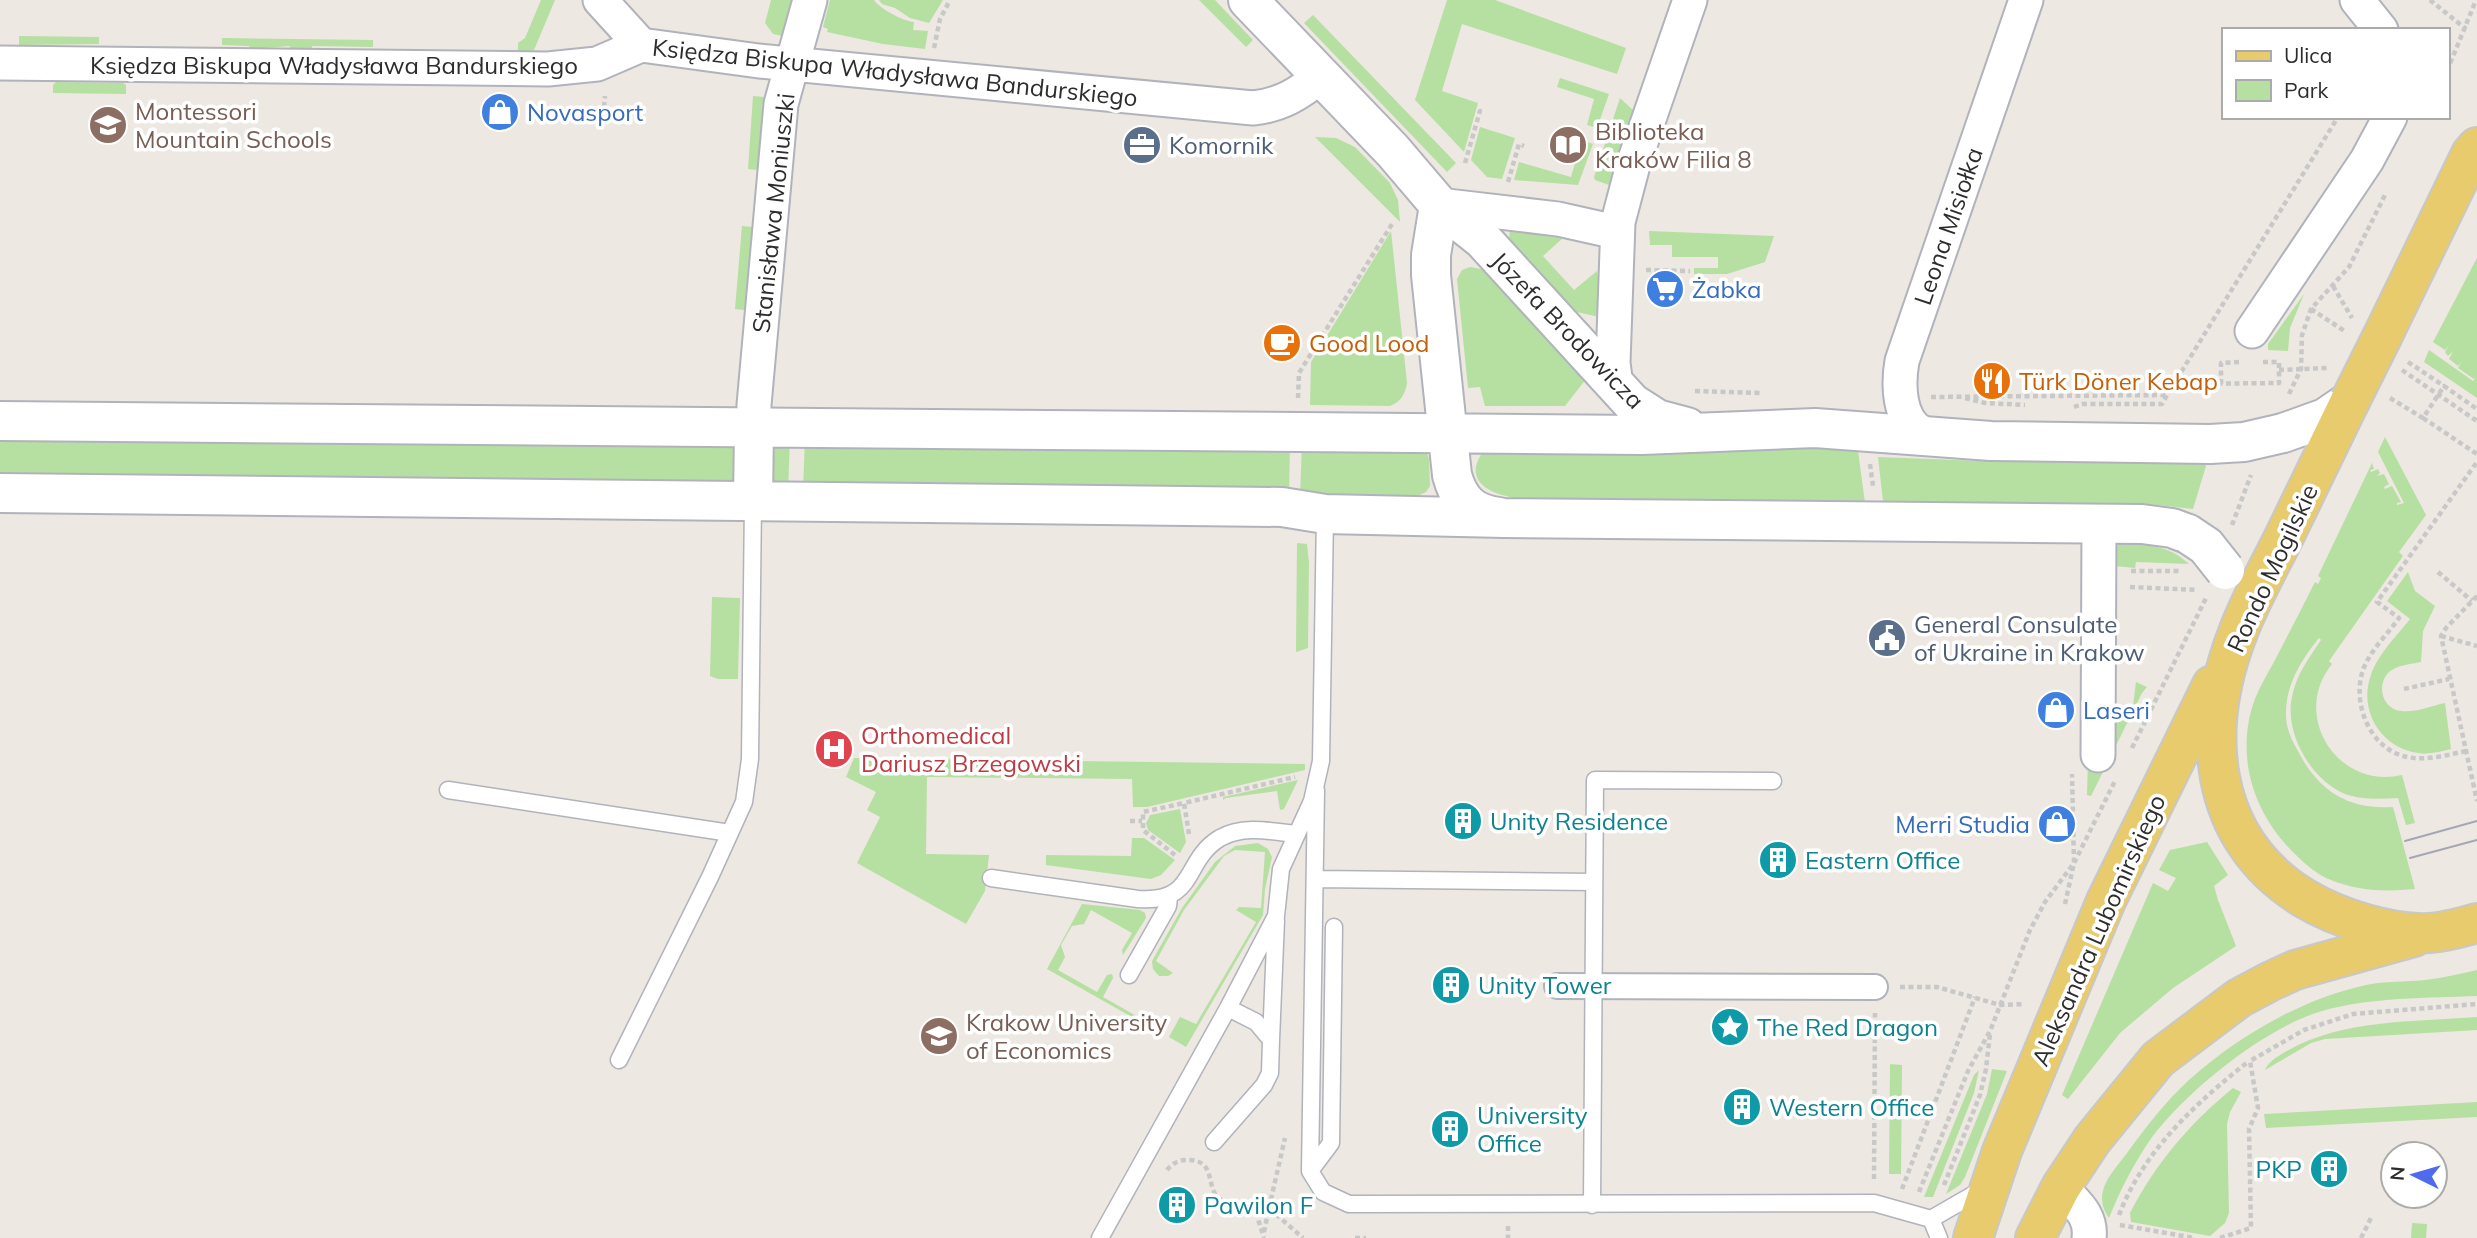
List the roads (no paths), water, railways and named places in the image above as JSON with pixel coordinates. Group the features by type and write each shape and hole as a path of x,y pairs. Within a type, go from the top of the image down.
{"main road":[{"name":"Rondo Mogilskie","path":"2477,147 2471,154 2239,630 2222,686 2216,738 2223,796 2246,845 2269,872 2314,904 2368,924 2430,933 2477,923"},
{"name":"Aleksandra Lubomirskiego","path":"1973,1238 2007,1138 2106,901 2239,630"},
{"path":"2035,1238 2062,1187 2092,1140 2158,1059 2239,998 2295,970 2430,933"}],"street":[{"path":"600,0 641,44"},
{"name":"Stanisława Moniuszki","path":"754,429 779,116 810,0"},
{"name":"Józefa Brodowicza","path":"1248,0 1322,75 1439,205 1483,240 1632,403 1657,419 1709,432"},
{"path":"1616,386 1613,375 1616,232 1633,165 1690,0"},
{"name":"Leona Misiołka","path":"1938,438 1922,433 1911,424 1905,414 1899,380 1902,361 2026,0"},
{"name":"Księdza Biskupa Władysława Bandurskiego","path":"0,63 548,69 597,64 641,44 792,64 1253,108 1268,107 1292,98 1322,75"},
{"path":"2250,352 2389,119"},
{"path":"1506,518 1476,512 1463,501 1452,475 1431,275 1439,205 1558,219 1616,232"},
{"path":"0,421 1643,435 1815,428 1991,441 2210,444 2244,442 2284,418 2325,418 2350,401"},
{"path":"753,501 754,429"},
{"path":"0,493 1282,507 1325,514 1506,518 2161,526 2188,534 2207,546 2217,581 2236,599 2239,630"},
{"path":"2099,524 2115,761"},
{"path":"1557,986 1883,987"},
{"path":"2062,1187 2087,1216 2090,1225 2106,1230"}],"lane":[{"path":"619,1060 744,802 750,759 753,501"},
{"path":"1325,514 1320,771 1316,790 1310,1171 1323,1192 1349,1204 1874,1203 1931,1219 1992,1183"},
{"path":"1592,1205 1595,780 1773,780"},
{"path":"449,790 730,833"},
{"path":"1214,1142 1264,1084 1270,1073 1276,916 1281,869 1316,790"},
{"path":"991,878 1150,900 1169,897 1177,892 1220,838 1245,830 1295,834"},
{"path":"1315,879 1594,882"},
{"path":"1129,975 1168,906 1169,897"},
{"path":"1100,1238 1276,916"},
{"path":"1310,1171 1331,1143 1334,928"},
{"path":"1228,1008 1256,1022 1271,1040"},
{"path":"1931,1219 1939,1238"}],"tram line":[{"path":"2405,841 2477,821"},
{"path":"2410,858 2477,840"}],"place":[{"name":"Novasport","path":"500,112"},
{"name":"Montessori Mountain Schools","path":"108,125"},
{"name":"Komornik","path":"1142,145"},
{"name":"Biblioteka Kraków Filia 8","path":"1568,145"},
{"name":"Żabka","path":"1665,289"},
{"name":"Good Lood","path":"1282,343"},
{"name":"Türk Döner Kebap","path":"1992,381"},
{"name":"General Consulate of Ukraine in Krakow","path":"1887,638"},
{"name":"Laseri","path":"2056,710"},
{"name":"Orthomedical Dariusz Brzegowski","path":"834,749"},
{"name":"Unity Residence","path":"1463,821"},
{"name":"Merri Studia","path":"2057,824"},
{"name":"Eastern Office","path":"1778,860"},
{"name":"Unity Tower","path":"1451,985"},
{"name":"The Red Dragon","path":"1730,1027"},
{"name":"Krakow University of Economics","path":"939,1036"},
{"name":"Western Office","path":"1742,1107"},
{"name":"University Office","path":"1450,1129"},
{"name":"PKP","path":"2329,1169"},
{"name":"Pawilon F","path":"1177,1205"}]}
